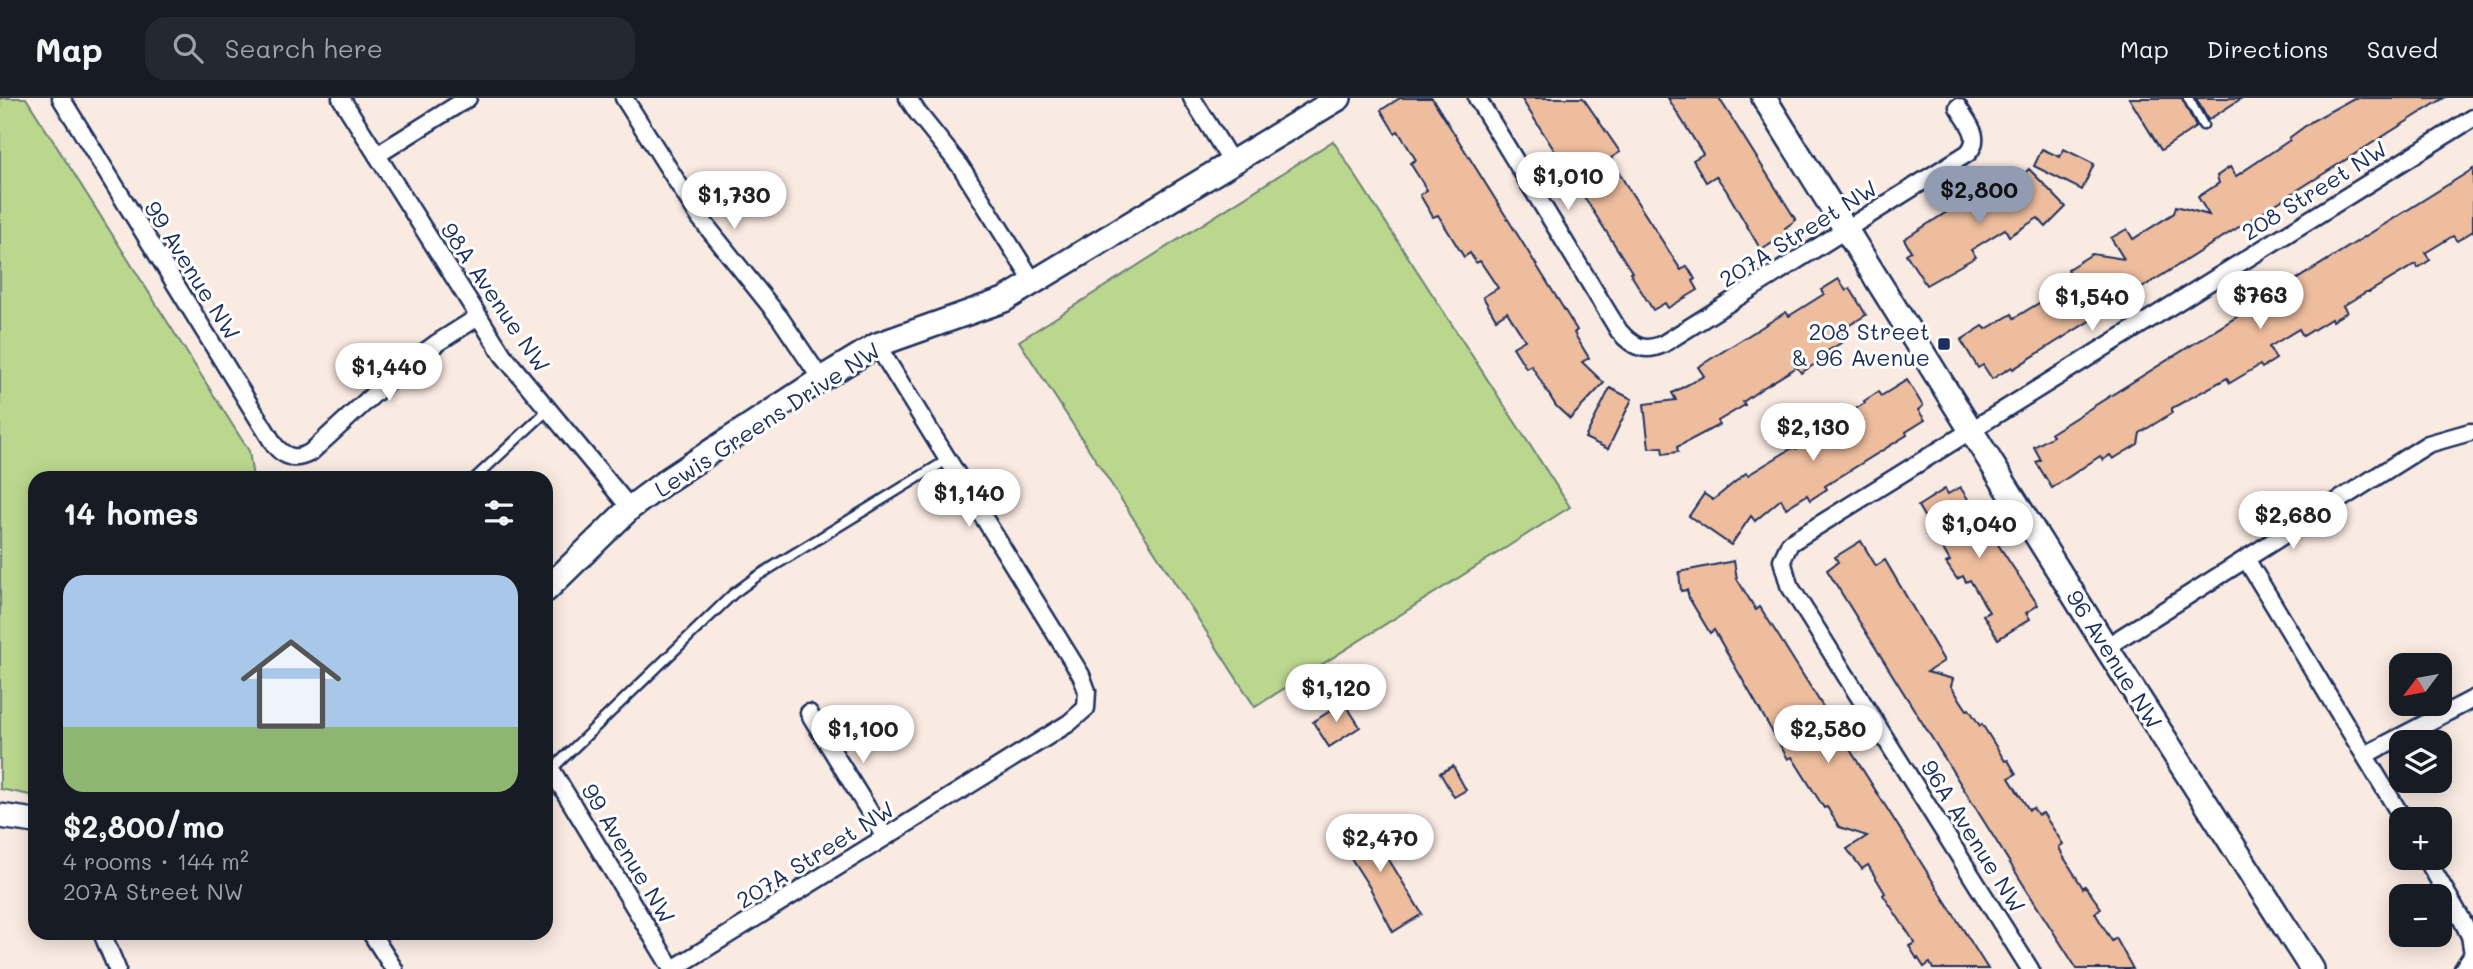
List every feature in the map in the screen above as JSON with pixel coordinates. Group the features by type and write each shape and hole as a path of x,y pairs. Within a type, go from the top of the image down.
{"street":[{"name":"99 Avenue NW","path":"61,98 275,446 287,456 303,457 311,452 398,371 478,317"},
{"name":"98A Avenue NW","path":"341,98 503,355 630,509"},
{"path":"377,155 468,98"},
{"path":"624,98 700,218 780,318 821,379"},
{"path":"908,98 961,167 1034,283"},
{"path":"1192,98 1231,161"},
{"name":"Lewis Greens Drive NW","path":"553,583 630,509 679,472 821,379 877,345 1004,300 1339,98"},
{"name":"207A Street NW","path":"1477,98 1619,331 1632,344 1649,349 1663,344 1846,230 1973,147 1975,135 1958,107"},
{"name":"96 Avenue NW","path":"1764,98 2106,647 2312,969"},
{"name":"208 Street NW","path":"1790,586 1782,560 1790,543 2473,118"},
{"path":"877,345 947,460"},
{"path":"2106,647 2428,444 2469,432"},
{"name":"207A Street NW","path":"673,969 1069,723 1086,708 1087,691 1081,675 947,460"},
{"path":"2246,559 2396,807"},
{"name":"96A Avenue NW","path":"1790,586 2031,969"},
{"path":"2365,755 2473,699"},
{"path":"809,713 885,837"},
{"name":"99 Avenue NW","path":"553,773 673,969"},
{"path":"0,816 28,820"},
{"path":"2433,870 2470,936 2473,954 2463,969"},
{"path":"105,940 117,969"},
{"path":"375,940 394,969"}],"lane":[{"path":"2188,98 2203,125"},
{"path":"483,471 548,411"},
{"path":"553,762 733,594 756,576 947,460"}],"green space":[{"path":"0,98 26,98 249,451 252,471 28,471 28,795 0,789"},
{"path":"1333,141 1570,507 1255,707 1019,341"}],"building":[{"path":"1400,98 1432,98 1577,330 1574,333 1589,358 1582,362 1604,383 1570,419 1556,406 1531,365 1526,368 1513,347 1525,340 1507,312 1496,319 1483,297 1498,288 1480,261 1476,263 1470,253 1464,257 1438,215 1433,217 1420,195 1427,190 1410,163 1416,160 1381,110"},
{"path":"1521,98 1583,98 1620,152 1611,158 1625,183 1681,270 1687,266 1698,290 1668,308 1665,303 1653,310 1630,273 1632,272"},
{"path":"1668,98 1719,98 1796,220 1785,228 1788,233 1761,250 1716,176 1706,182 1693,160 1703,154"},
{"path":"2129,98 2182,98 2196,127 2161,150"},
{"path":"2196,98 2242,98 2208,120"},
{"path":"2354,98 2444,98 2013,369 2012,367 1992,379 1983,365 1978,368 1961,340 1983,326 1986,329 2012,314 2014,318 2044,300 2042,297 2066,282 2064,279 2071,275 2068,269 2092,254 2124,259 2111,238 2127,229 2133,239 2174,213 2176,206 2209,215 2198,197 2219,183 2217,176 2230,167 2236,176 2290,140 2289,138 2312,121"},
{"path":"2042,149 2060,157 2064,149 2094,164 2082,190 2034,166"},
{"path":"2029,169 2066,207 2046,227 2038,218 2009,236 2005,229 1971,250 1976,257 1926,285 1906,254 1911,251 1904,239 1974,195 1978,202 2000,189 2003,194"},
{"path":"2473,169 2473,231 2457,241 2453,236 2425,253 2430,260 2418,268 2416,264 2343,306 2347,312 2332,321 2331,319 2303,336 2299,329 2269,347 2276,359 2230,383 2227,378 2172,408 2172,413 2140,433 2138,444 2113,459 2110,455 2103,460 2100,456 2052,488 2036,462 2041,460 2034,447 2053,436 2051,433"},
{"path":"1839,279 1846,291 1850,288 1866,315 1840,331 1846,340 1821,355 1823,359 1801,373 1797,367 1761,389 1743,402 1745,405 1718,421 1719,425 1677,447 1678,452 1663,454 1662,447 1649,448 1644,404 1676,400 1672,393 1704,376 1698,367 1786,312 1789,316 1824,294 1821,290"},
{"path":"1907,380 1923,406 1918,410 1925,420 1906,432 1907,435 1825,486 1827,489 1810,500 1807,495 1786,508 1781,499 1755,521 1751,516 1731,545 1689,516 1704,494 1713,500 1746,473 1748,475 1794,447 1796,449 1833,426 1832,423 1878,392 1881,396"},
{"path":"1610,388 1632,399 1608,449 1585,438"},
{"path":"1960,487 2038,605 2026,613 2030,619 1998,639 1983,615 1989,612 1970,580 1966,582 1963,576 1957,579 1946,563 1950,561 1918,506 1945,489 1948,494"},
{"path":"1861,541 1876,566 1885,560 1944,661 1927,672 1953,679 1951,686 1967,710 1969,709 1980,726 1982,724 2005,761 2008,760 2016,774 2009,778 2029,810 2033,808 2038,815 2043,813 2063,844 2059,847 2063,856 2083,888 2085,886 2101,908 2095,913 2112,941 2116,938 2133,969 2077,969 2038,908 1827,570 1838,562 1835,557"},
{"path":"1734,561 1737,579 1756,610 1760,607 1988,969 1933,969 1930,963 1924,967 1917,959 1909,946 1915,943 1883,895 1885,893 1868,865 1862,869 1847,849 1867,836 1839,827 1827,807 1824,808 1792,757 1788,759 1714,630 1710,633 1687,590 1681,591 1679,572"},
{"path":"1344,702 1360,727 1329,747 1313,722"},
{"path":"1453,766 1466,790 1454,797 1440,773"},
{"path":"1368,820 1422,914 1393,932 1370,888 1337,836 1361,821 1363,823"}],"place":[{"name":"208 Street & 96 Avenue","path":"1944,344"}]}
